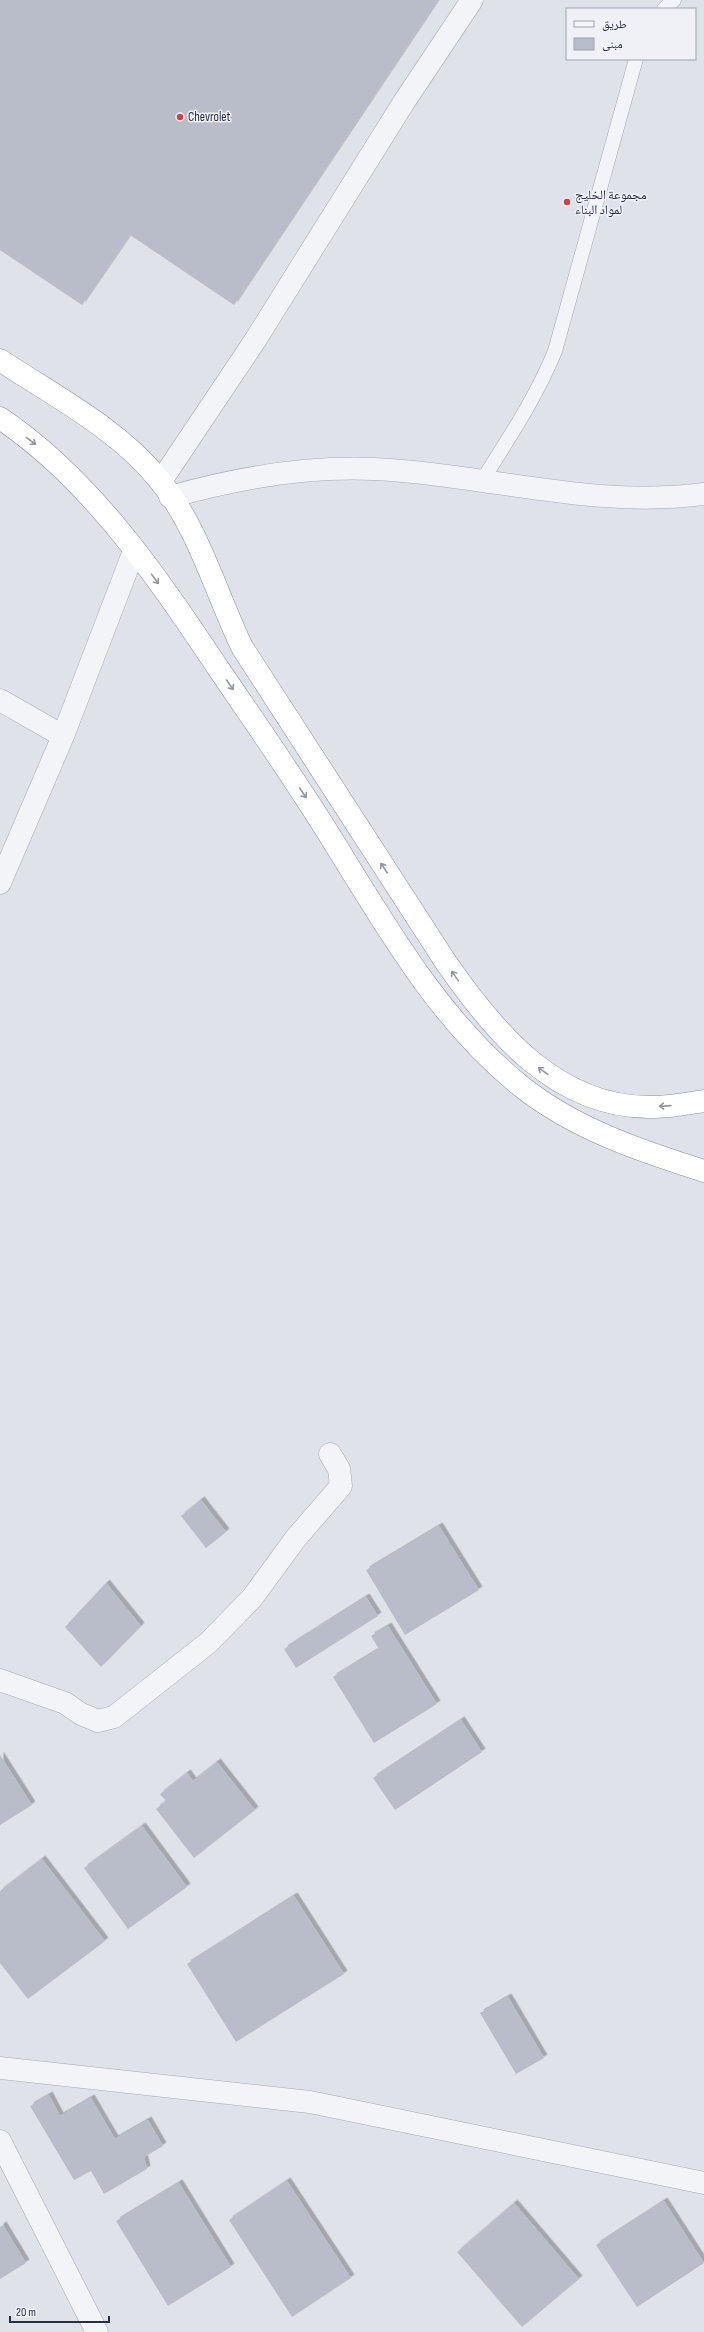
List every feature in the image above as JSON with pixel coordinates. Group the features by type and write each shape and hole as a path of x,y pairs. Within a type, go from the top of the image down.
{"highway":[{"path":"0,360 116,438 166,489 196,542 224,611 242,647 419,923 472,1000 512,1046 548,1074 577,1091 601,1100 649,1107 704,1101"},
{"path":"0,418 42,449 76,481 134,551 192,630 258,726 323,824 384,924 439,1003 470,1039 497,1066 553,1108 584,1126 652,1154 704,1171"}],"street":[{"path":"166,489 256,339 404,102 472,0"},
{"path":"166,489 219,483 269,474 319,470 373,469 613,498 651,499 704,494"},
{"path":"0,883 63,736 134,551"},
{"path":"0,700 63,736"},
{"path":"0,1680 65,1703 81,1714 98,1720 114,1717 208,1643 252,1598 296,1538 341,1486 339,1469 330,1454"},
{"path":"0,2068 310,2102 704,2183"},
{"path":"0,2142 97,2332"}],"lane":[{"path":"665,8 674,0"},
{"path":"482,481 534,397 555,351 636,60"}],"building":[{"name":"Chevrolet","path":"0,0 438,0 234,305 130,235 82,305 0,250"},
{"path":"201,1500 226,1532 206,1548 181,1516"},
{"path":"439,1526 479,1590 405,1635 366,1570"},
{"path":"106,1583 141,1626 101,1667 65,1627"},
{"path":"366,1597 378,1616 296,1668 284,1649"},
{"path":"388,1626 437,1704 374,1743 333,1677 379,1649 371,1636"},
{"path":"461,1720 482,1752 395,1810 373,1778"},
{"path":"0,1755 32,1805 0,1825"},
{"path":"217,1762 255,1810 194,1858 156,1809 166,1801 160,1794 187,1773 193,1781"},
{"path":"142,1826 187,1887 128,1929 84,1868"},
{"path":"42,1859 105,1941 28,1999 0,1963 0,1891"},
{"path":"294,1896 344,1974 236,2042 187,1964"},
{"path":"508,1997 544,2058 516,2074 480,2013"},
{"path":"49,2095 60,2116 91,2098 115,2139 148,2120 163,2146 144,2157 147,2169 104,2194 91,2171 74,2180 30,2106"},
{"path":"287,2181 351,2278 292,2317 229,2220"},
{"path":"179,2183 231,2267 168,2306 116,2221"},
{"path":"664,2201 704,2263 637,2307 596,2245"},
{"path":"514,2203 579,2279 522,2327 457,2252"},
{"path":"3,2225 26,2263 0,2279 0,2227"}],"place":[{"name":"Chevrolet","path":"180,117"},
{"name":"مجموعة الخليج لمواد البناء","path":"567,202"}]}
